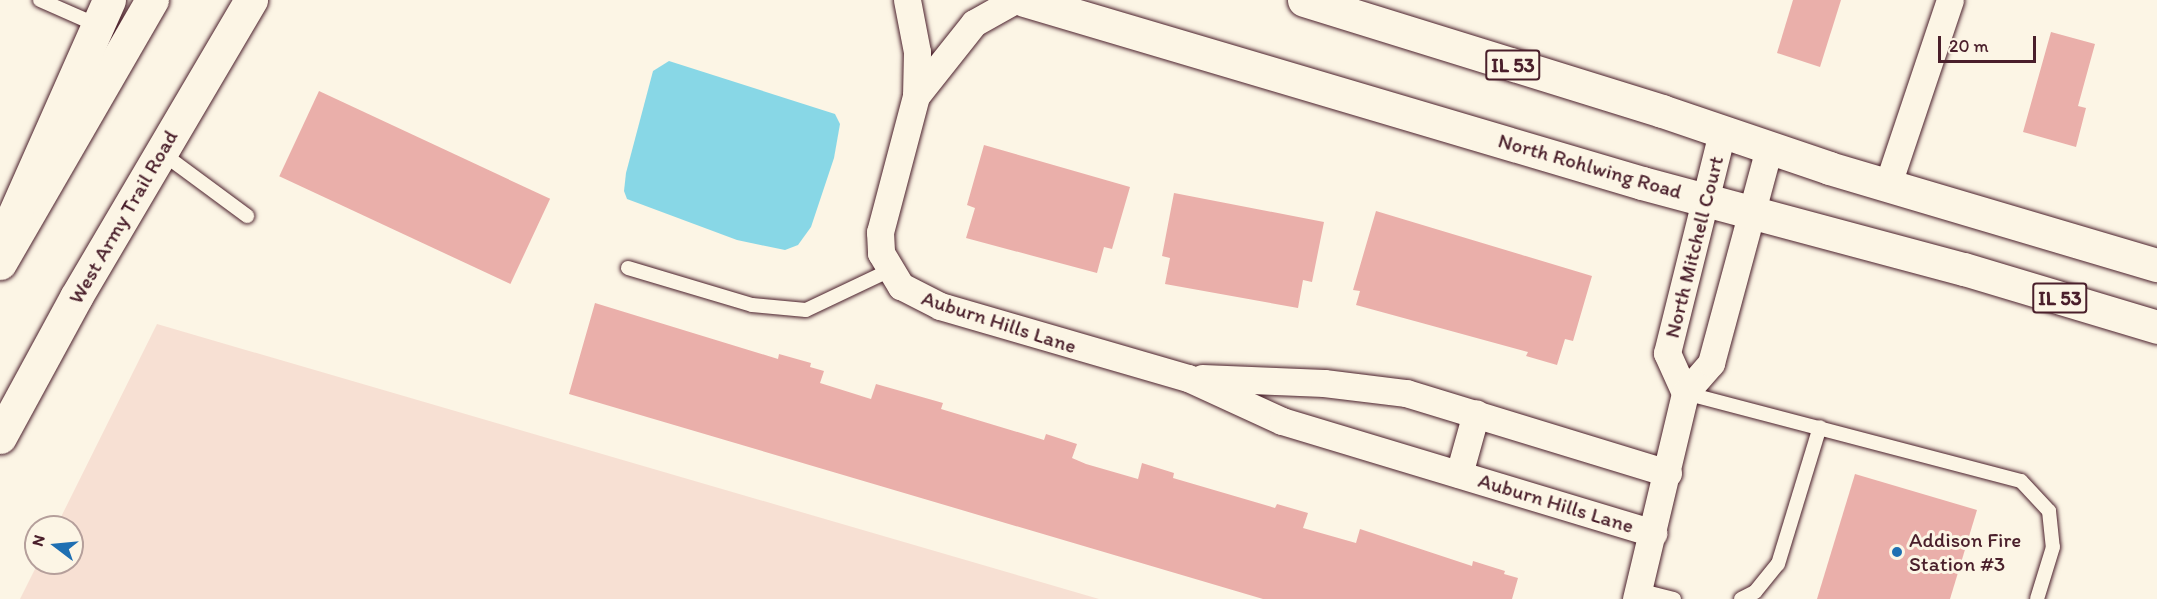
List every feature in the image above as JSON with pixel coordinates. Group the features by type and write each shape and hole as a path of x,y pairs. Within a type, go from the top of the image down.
{"main road":[{"path":"0,263 152,0"},
{"name":"West Army Trail Road","path":"0,437 160,152 251,0"},
{"name":"North Rohlwing Road","path":"1024,0 1752,213 1964,268 2157,327"},
{"name":"IL 53","path":"1304,0 1662,111 1769,148 2157,265"},
{"path":"0,246 103,12"}],"street":[{"path":"888,271 881,253 880,232 916,96 916,52 907,0"},
{"path":"916,96 974,23 1015,0"},
{"path":"1888,184 1950,0"},
{"name":"North Mitchell Court","path":"1685,393 1667,353 1722,133"},
{"path":"1637,594 1668,473 1685,393 1711,363 1769,148"},
{"name":"Auburn Hills Lane","path":"888,271 901,286 940,306 1188,378 1282,421 1653,533"},
{"name":"Auburn Hills Lane","path":"1188,378 1324,383 1406,393 1668,473"},
{"name":"Auburn Hills Lane","path":"1459,474 1476,413"}],"lane":[{"path":"40,0 103,12"},
{"path":"160,152 247,216"},
{"path":"628,268 752,305 806,310 888,271"},
{"path":"1685,393 1820,427 2020,482 2049,511 2053,547 2037,599"},
{"path":"1741,599 1755,592 1778,564 1820,427"},
{"path":"1637,594 1674,599"}],"shaded area":[{"path":"157,324 1099,599 20,599 32,575 84,575 84,515 62,515"}],"water":[{"path":"669,61 835,114 840,124 834,158 811,227 798,245 785,250 737,240 627,199 624,191 626,173 653,71"}],"building":[{"path":"1793,0 1841,0 1820,67 1777,53"},
{"path":"2051,32 2095,44 2078,106 2086,108 2076,147 2023,132"},
{"path":"319,91 550,199 510,284 279,176"},
{"path":"984,145 1130,187 1112,249 1104,247 1097,273 966,238 975,208 967,205"},
{"path":"1174,193 1324,222 1312,282 1303,280 1298,308 1165,284 1170,258 1162,256"},
{"path":"1376,211 1592,276 1573,341 1565,339 1557,365 1526,356 1528,352 1356,305 1360,291 1353,290"},
{"path":"595,303 778,359 779,354 811,363 810,367 824,371 820,383 871,399 876,384 943,403 941,409 1044,440 1046,434 1077,444 1072,458 1086,464 1138,479 1142,463 1174,473 1173,478 1275,508 1277,504 1308,513 1303,528 1356,543 1360,529 1472,566 1473,561 1505,571 1504,574 1518,578 1512,599 1263,599 569,394"},
{"name":"Addison Fire Station #3","path":"1855,474 1977,510 1950,599 1817,599"}],"place":[{"name":"Addison Fire Station #3","path":"1897,552"}]}
